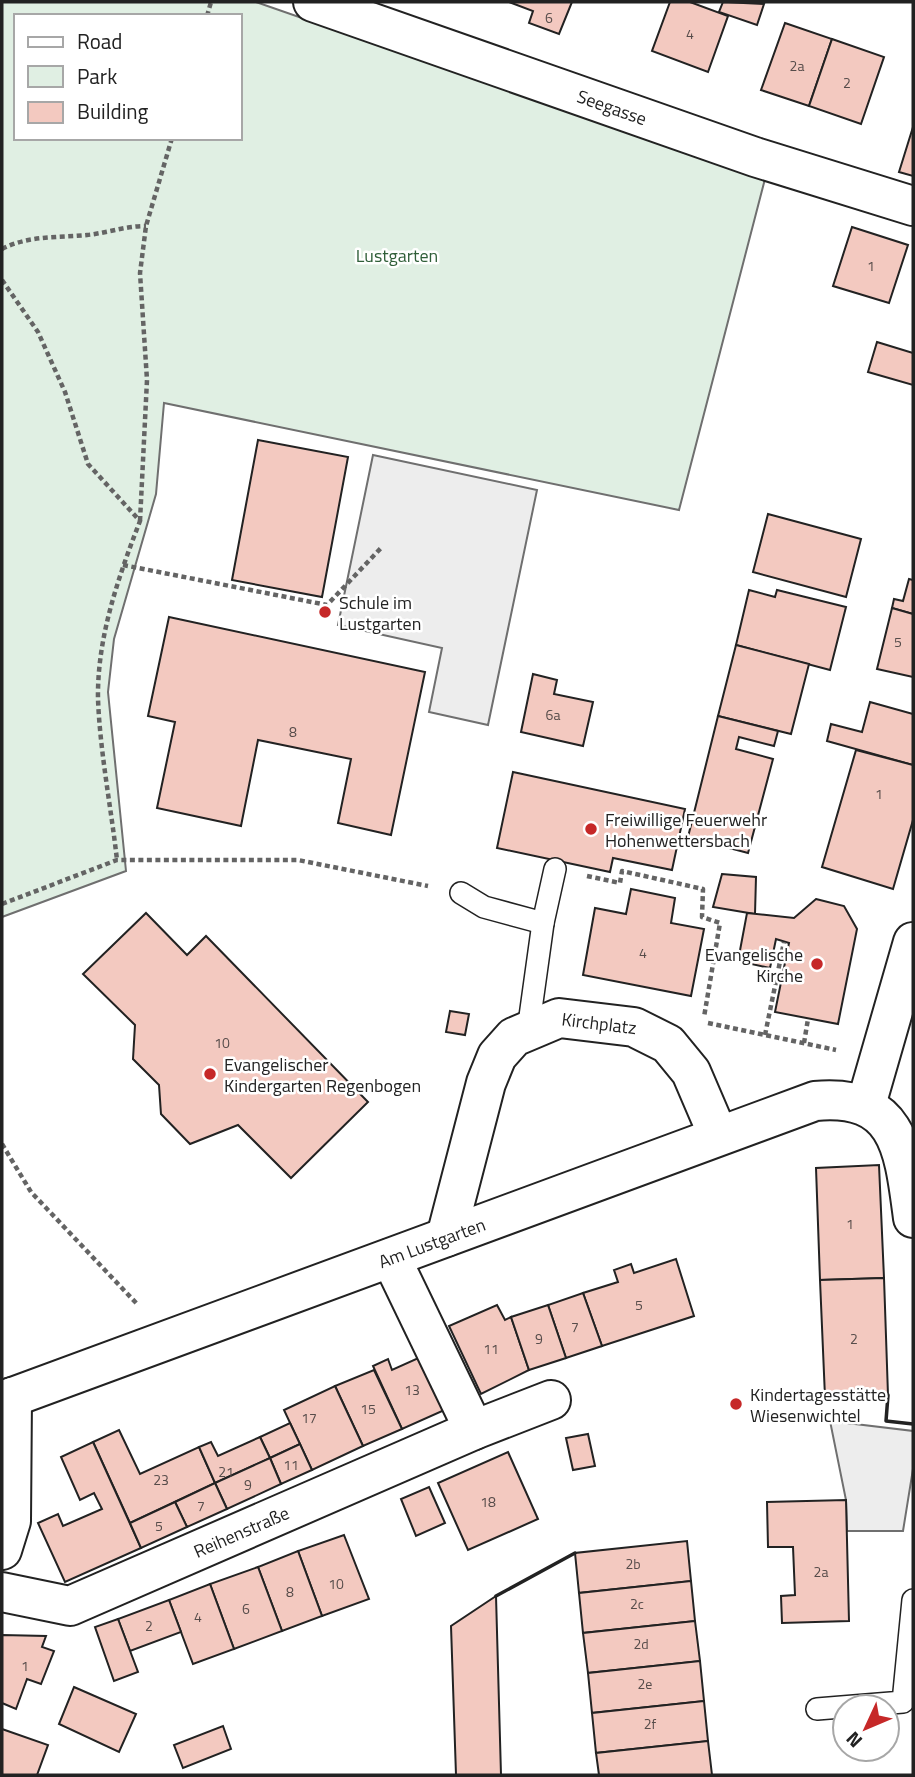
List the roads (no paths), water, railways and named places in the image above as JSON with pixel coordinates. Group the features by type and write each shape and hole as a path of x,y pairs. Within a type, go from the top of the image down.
{"street":[{"name":"Seegasse","path":"313,2 755,157 913,206"},
{"path":"913,942 866,1105 888,1123 904,1153 913,1218"},
{"name":"Kirchplatz","path":"446,1237 486,1083 497,1056 514,1037 559,1018 634,1027 668,1044 691,1072 718,1135"},
{"name":"Am Lustgarten","path":"7,1399 815,1101 837,1099 866,1105"},
{"path":"391,1258 474,1430"},
{"path":"2,1550 11,1521 7,1399"},
{"name":"Reihenstraße","path":"2,1592 70,1606 474,1430 551,1400"}],"lane":[{"path":"528,1031 543,923 555,869"},
{"path":"461,893 484,907 543,923"},
{"path":"817,1709 904,1702 913,1600"}],"place":[{"name":"Schule im Lustgarten","path":"325,612"},
{"name":"Freiwillige Feuerwehr Hohenwettersbach","path":"591,829"},
{"name":"Evangelische Kirche","path":"817,964"},
{"name":"Evangelischer Kindergarten Regenbogen","path":"210,1074"},
{"name":"Kindertagesstätte Wiesenwichtel","path":"736,1404"}],"park label":[{"name":"Lustgarten","path":"397,255"}]}
